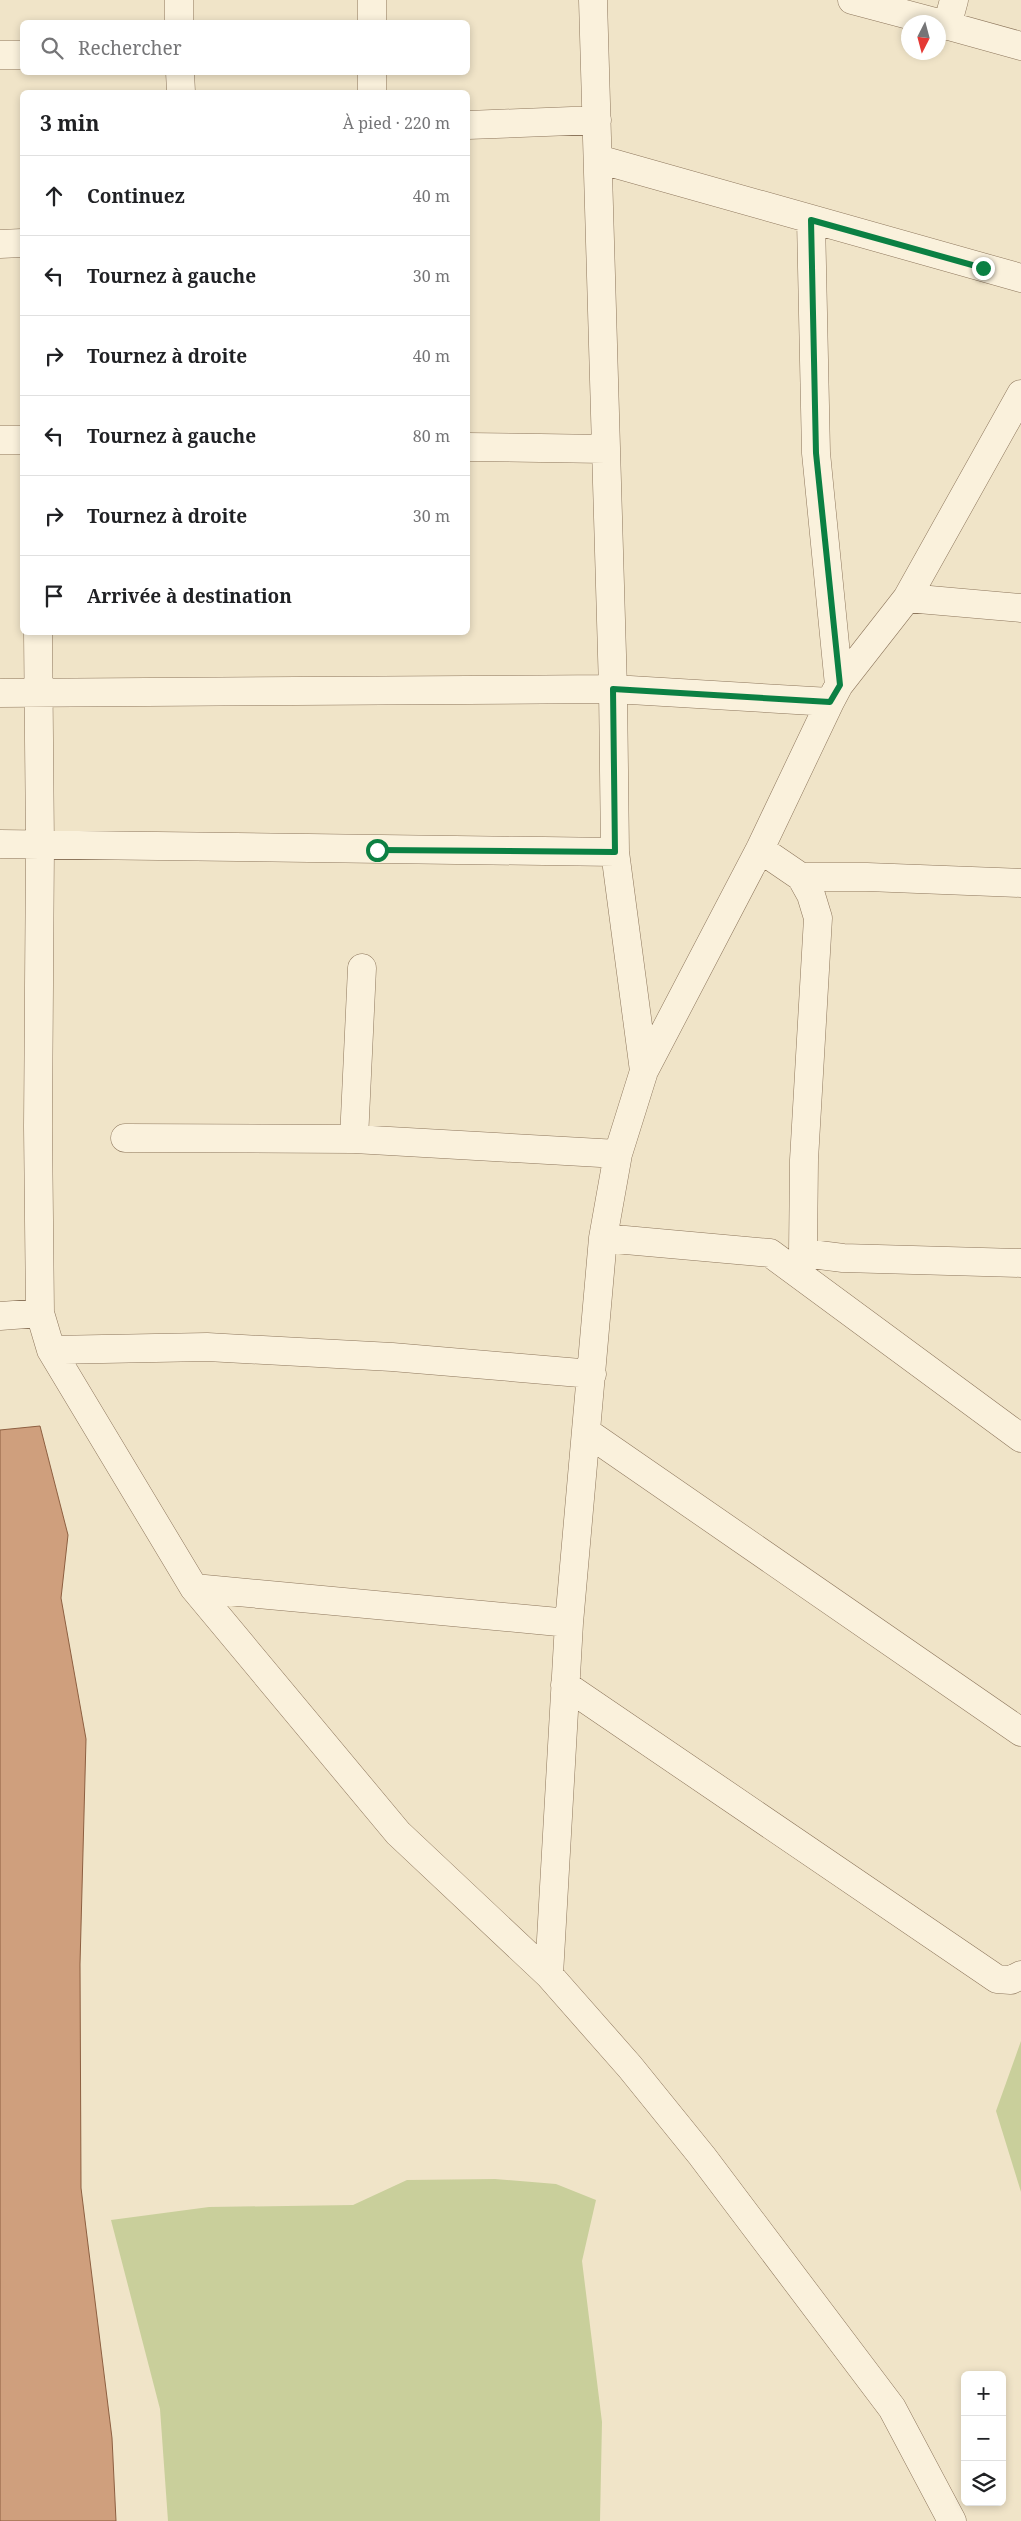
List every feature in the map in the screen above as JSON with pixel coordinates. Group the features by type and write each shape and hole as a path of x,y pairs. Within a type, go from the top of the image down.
{"street":[{"path":"179,0 179,20"},
{"path":"372,0 372,20"},
{"path":"593,0 613,689 615,852 644,1071"},
{"path":"852,0 907,15"},
{"path":"945,15 954,0"},
{"path":"946,26 1021,46"},
{"path":"0,55 20,55"},
{"path":"180,75 181,90"},
{"path":"372,75 372,90"},
{"path":"470,125 597,120"},
{"path":"598,159 1021,278"},
{"path":"811,220 816,453 835,694"},
{"path":"0,244 20,243"},
{"path":"548,1975 569,1623 588,1433 604,1238 618,1154 644,1071 760,849 835,694 907,598 1021,394"},
{"path":"0,440 20,440"},
{"path":"470,447 605,450"},
{"path":"907,598 1021,608"},
{"path":"38,635 40,1313 51,1350 194,1588 398,1833 548,1975 630,2067 702,2156 892,2408 952,2521"},
{"path":"0,693 613,689 835,694"},
{"path":"0,844 615,852"},
{"path":"760,849 801,877 811,895 818,918 804,1160 803,1253"},
{"path":"801,877 867,877 1021,883"},
{"path":"354,1139 362,968"},
{"path":"125,1138 354,1139 618,1154"},
{"path":"604,1238 770,1253 803,1253 843,1258 1021,1262"},
{"path":"770,1253 1021,1438"},
{"path":"0,1316 40,1313"},
{"path":"51,1350 207,1347 392,1357 592,1374"},
{"path":"588,1433 1021,1732"},
{"path":"194,1588 569,1623"},
{"path":"565,1685 998,1979 1011,1980 1021,1975"}],"green space":[{"path":"1021,2041 1021,2192 996,2111"},
{"path":"495,2179 556,2184 596,2200 582,2261 602,2422 600,2521 168,2521 160,2409 111,2220 209,2207 353,2205 407,2180"}],"building":[{"path":"40,1426 68,1535 61,1598 86,1739 80,1964 81,2188 112,2438 116,2521 0,2521 0,1430"}],"route":[{"path":"377,850 615,852 613,689 830,702 840,685 816,453 811,220 983,268"}]}
